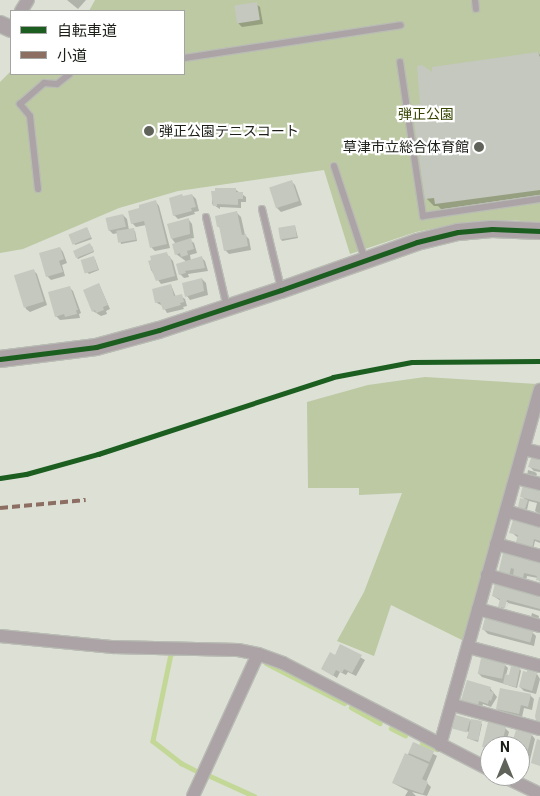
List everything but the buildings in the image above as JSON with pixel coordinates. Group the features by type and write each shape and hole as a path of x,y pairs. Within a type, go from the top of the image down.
{"street":[{"path":"0,359 96,347 281,290 417,242 458,232 540,230"},
{"path":"440,745 453,705 496,544 524,449 536,419 540,390"},
{"path":"524,449 540,453"},
{"path":"516,478 540,484"},
{"path":"506,511 540,521"},
{"path":"496,544 540,556"},
{"path":"487,575 540,590"},
{"path":"478,609 540,626"},
{"path":"0,636 112,647 238,650 258,654 283,663 480,765"},
{"path":"468,647 539,661"},
{"path":"193,796 258,654"},
{"path":"453,705 540,729"},
{"path":"524,786 540,794"}],"lane":[{"path":"475,0 476,9"},
{"path":"185,58 401,25"},
{"path":"400,62 423,216 540,199"},
{"path":"38,189 30,116 20,104 44,82 57,84 69,75"},
{"path":"334,166 365,261"},
{"path":"262,209 281,290"},
{"path":"206,216 227,307"}],"green space":[{"name":"弾正公園","path":"95,0 540,0 540,222 503,220 463,223 416,232 350,254 324,170 178,191 119,208 23,249 0,253 0,82 10,72 10,75 185,75 185,10 90,10"},
{"path":"425,377 537,384 464,641 391,605 374,656 337,641 364,592 402,493 359,495 359,488 308,488 307,402 368,385"}],"waterway":[{"path":"173,654 171,654 153,741 181,763 197,771"},
{"path":"266,663 344,703"},
{"path":"351,707 380,723"},
{"path":"391,728 405,735"},
{"path":"422,743 437,749"},
{"path":"208,775 254,796"}],"marked path":[{"path":"0,508 86,500"}],"cycle path":[{"path":"0,359 96,347 159,330 281,290 417,242 458,232 492,229 540,231"},
{"path":"0,478 26,474 98,454 333,377 412,362 540,361"}],"place":[{"name":"弾正公園テニスコート","path":"149,131"},
{"name":"草津市立総合体育館","path":"479,147"}]}
